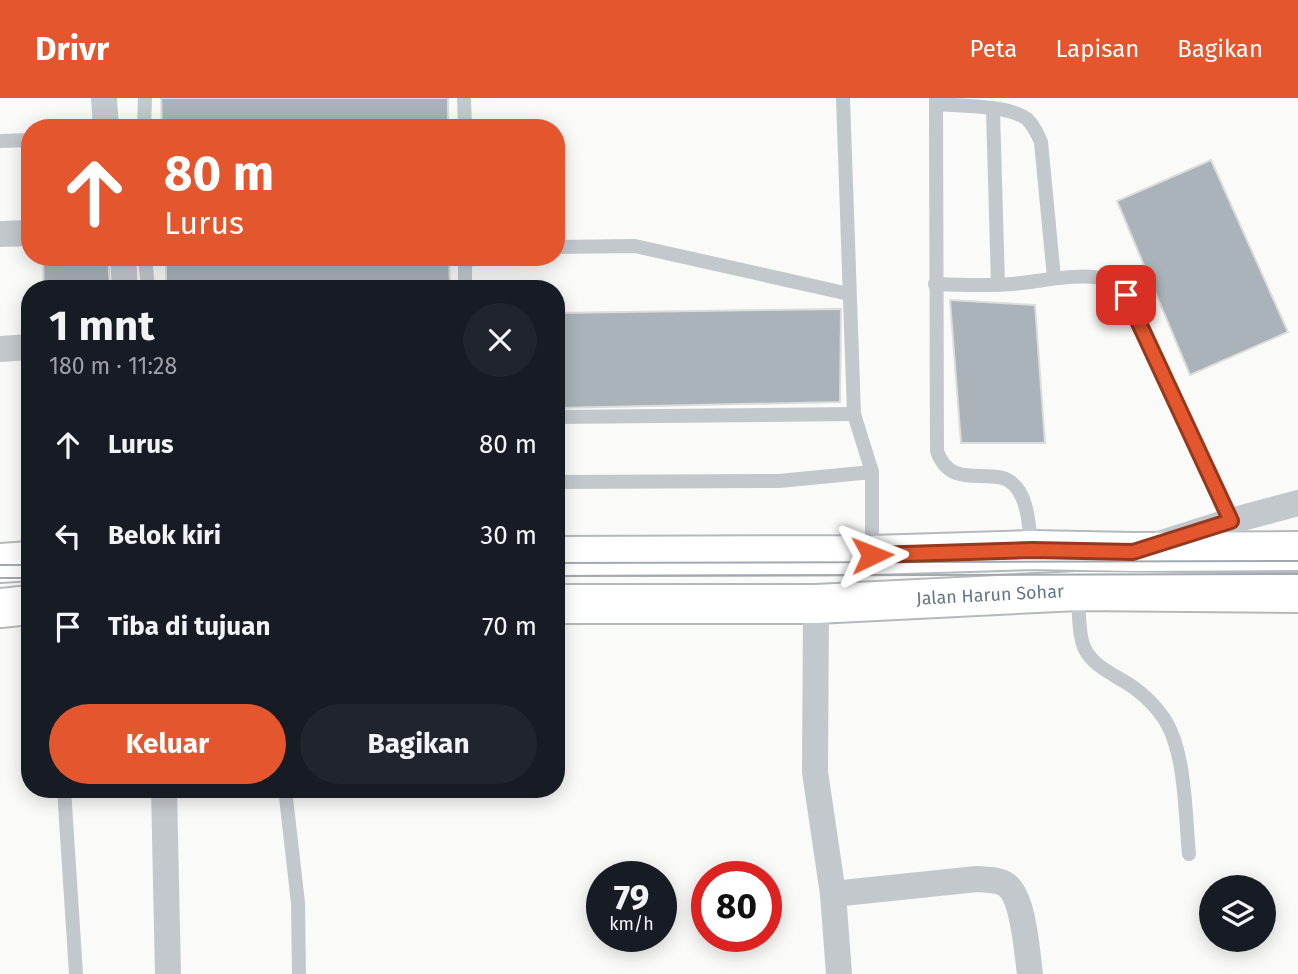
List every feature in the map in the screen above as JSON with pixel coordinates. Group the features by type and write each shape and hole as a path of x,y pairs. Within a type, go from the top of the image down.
{"highway":[{"path":"565,556 872,539 1032,550 1298,551"},
{"path":"0,563 21,562"},
{"name":"Jalan Harun Sohar","path":"565,604 816,604 1078,591 1298,593"},
{"path":"0,608 21,606"}],"street":[{"path":"104,98 105,119"},
{"path":"0,234 21,233"},
{"path":"0,349 21,348"},
{"path":"1133,552 1298,503"},
{"path":"816,604 815,772 833,894 839,974"},
{"path":"164,798 168,974"},
{"path":"833,894 977,879 1000,882 1013,892 1025,932 1030,974"}],"lane":[{"path":"144,119 145,98"},
{"path":"464,98 464,119"},
{"path":"843,100 854,414 872,472 872,539"},
{"path":"1032,550 1023,499 1017,487 995,475 965,477 951,471 941,462 937,451 936,101 1012,112 1026,118 1036,129 1054,278"},
{"path":"993,110 998,285"},
{"path":"0,142 21,141"},
{"path":"565,247 635,246 794,284 849,294"},
{"path":"935,284 998,285 1054,278 1104,278 1117,284 1126,295 1231,521"},
{"path":"565,417 854,414"},
{"path":"565,482 779,481 872,472"},
{"path":"1078,591 1082,641 1087,653 1097,664 1150,701 1164,718 1171,733 1179,761 1189,854"},
{"path":"65,798 76,974"},
{"path":"286,798 298,903 299,974"}],"building":[{"path":"161,98 448,98 448,119 162,119"},
{"path":"1211,160 1288,332 1190,375 1117,201"},
{"path":"43,266 109,266 109,280 44,280"},
{"path":"166,266 449,266 450,280 166,280"},
{"path":"950,300 1035,305 1045,443 961,443"},
{"path":"841,309 840,402 565,408 565,313"}],"tram line":[{"path":"565,563 1298,561"},
{"path":"0,565 21,565"},
{"path":"565,576 1298,574"},
{"path":"0,578 21,578"}],"route":[{"path":"872,555 1032,550 1133,552 1231,521 1126,295"}]}
